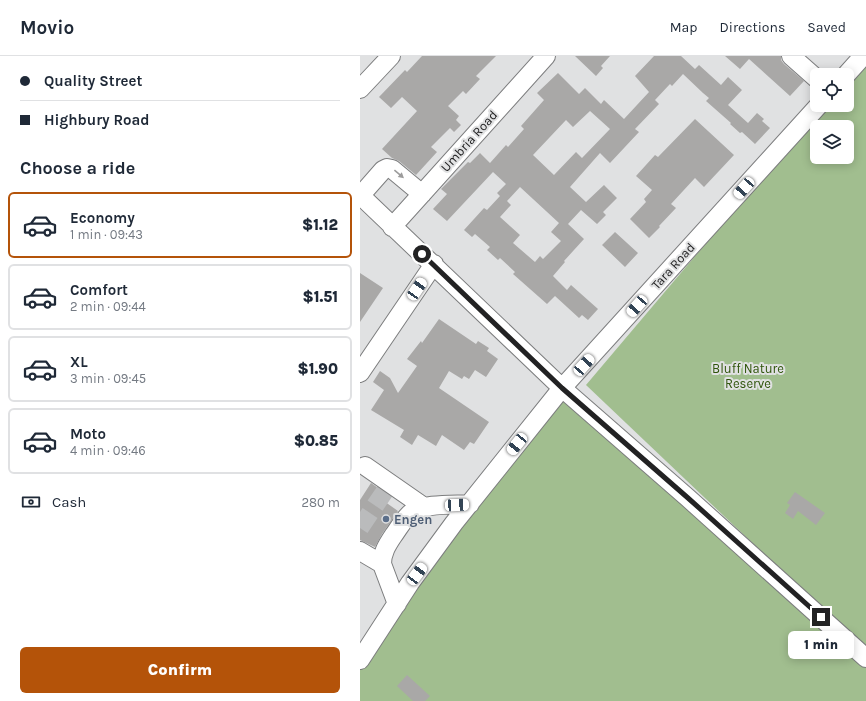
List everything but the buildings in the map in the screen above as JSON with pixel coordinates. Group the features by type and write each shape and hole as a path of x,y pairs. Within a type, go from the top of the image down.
{"street":[{"path":"360,89 390,56"},
{"name":"Umbria Road","path":"392,227 546,56"},
{"path":"791,56 810,73"},
{"path":"852,68 863,56"},
{"name":"Tara Road","path":"360,660 410,583 470,504 562,388 813,112"},
{"path":"422,194 392,169 387,168 383,170 360,196 434,264 562,388 688,498 866,658"},
{"path":"360,373 434,264"},
{"path":"365,466 424,507"},
{"path":"397,604 382,564 382,558 386,547 401,524 410,513 416,509 424,507 470,504"},
{"path":"360,551 382,564"}],"green space":[{"name":"Bluff Nature Reserve","path":"866,56 866,651 586,385 810,120 810,164 854,164 854,120 810,120 817,112 854,112 854,69"},
{"path":"562,388 866,657 866,701 360,701 360,666"}],"tunnel":[{"path":"360,528 389,485"}],"place":[{"name":"Engen","path":"386,519"}],"route":[{"path":"422,254 562,388 821,617"}]}
